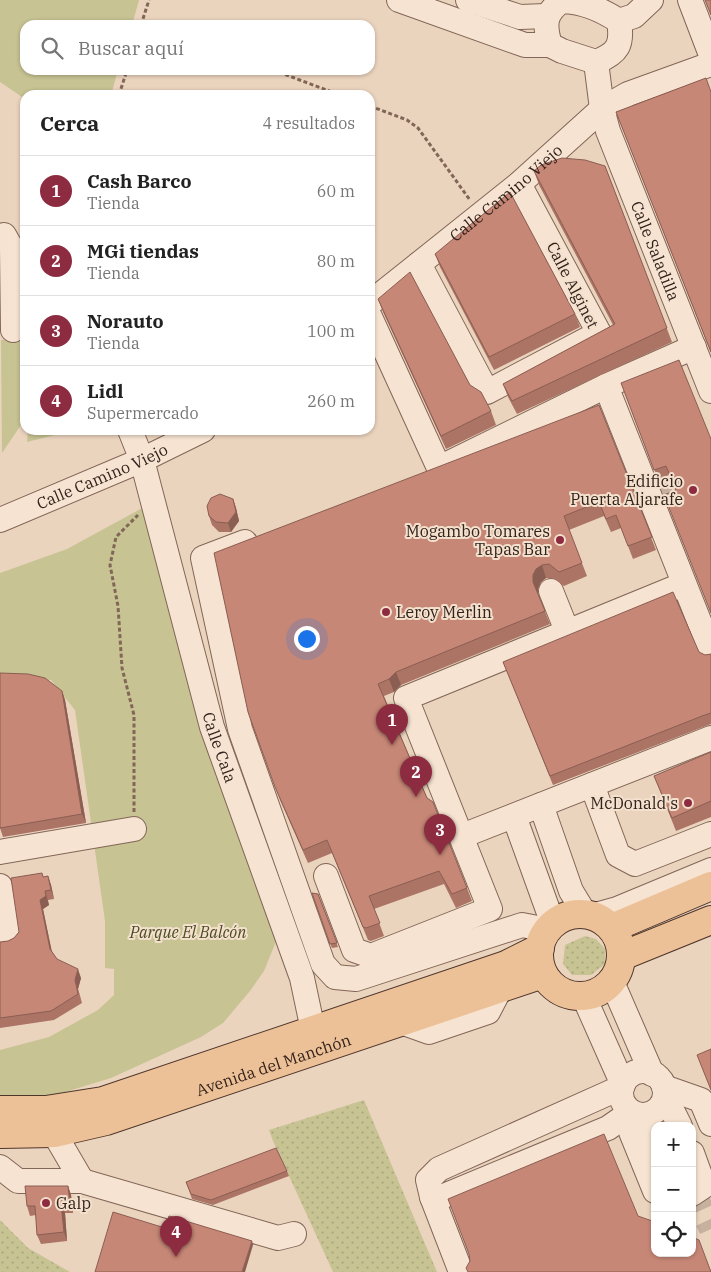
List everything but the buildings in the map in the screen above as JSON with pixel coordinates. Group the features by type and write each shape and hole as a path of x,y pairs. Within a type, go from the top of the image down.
{"main road":[{"path":"597,919 618,937 622,956 619,970 612,982 604,990 584,997 560,992 550,984 546,944 568,916 597,919 711,886"},
{"path":"622,956 711,920"},
{"name":"Avenida del Manchón","path":"0,1110 46,1110 103,1101 506,965 546,944"},
{"name":"Avenida del Manchón","path":"0,1134 54,1133 106,1121 500,989 546,944"}],"street":[{"path":"398,0 524,45 550,45 596,62 613,55 620,43 619,21"},
{"path":"468,0 520,17 557,6 579,2 601,10 619,21 634,16 651,0"},
{"path":"690,0 711,56"},
{"path":"550,45 546,30 557,6"},
{"path":"596,62 602,109"},
{"name":"Calle Camino Viejo","path":"375,299 519,184 602,109 628,94 711,64"},
{"name":"Calle Saladilla","path":"602,109 608,131 711,391"},
{"name":"Calle Alginet","path":"419,264 487,392 600,333 519,184"},
{"path":"10,235 12,249 13,330"},
{"path":"375,329 439,468"},
{"path":"414,478 496,450 606,386 694,347"},
{"path":"606,386 711,652"},
{"name":"Calle Cala","path":"132,435 142,460 212,727 302,978 313,1030"},
{"name":"Calle Camino Viejo","path":"0,520 142,460 193,435"},
{"path":"268,533 203,558 240,729 322,964 335,978 356,979 373,964 490,910"},
{"path":"515,928 490,910 406,698 684,584"},
{"path":"551,591 567,631"},
{"path":"462,836 711,738"},
{"path":"592,785 618,855 635,864 711,834"},
{"path":"541,806 571,891 597,919 711,870"},
{"path":"514,816 546,944"},
{"path":"0,852 134,829"},
{"path":"326,876 354,950 373,964"},
{"path":"0,886 8,937 0,938"},
{"path":"373,964 522,925 546,944"},
{"path":"664,940 711,936"},
{"path":"612,982 660,1112 655,1167"},
{"path":"584,997 613,1063 615,1089 623,1103 660,1112"},
{"path":"461,1272 432,1197 428,1180 439,1169 615,1089 626,1079 638,1072 660,1112 702,1145 711,1171"},
{"path":"432,1197 439,1198 608,1128 701,1100 711,1124"},
{"path":"651,1181 631,1132 660,1112"},
{"path":"54,1133 82,1181"},
{"path":"696,1163 704,1186 696,1191"},
{"path":"0,1166 18,1181 82,1181 278,1238 294,1234"},
{"path":"696,1207 711,1200"}],"path":[{"path":"143,20 149,0"},
{"path":"121,90 125,75"},
{"path":"286,75 327,90"},
{"path":"375,108 407,120 418,128 481,214"},
{"path":"134,829 134,714 122,668 118,606 110,565 116,537 141,512"}],"green space":[{"path":"0,0 139,0 133,20 20,20 20,75 117,75 112,90 20,90 20,96 0,82"},
{"path":"20,339 20,426 2,453 1,340"},
{"path":"28,435 55,435 27,442"},
{"name":"Parque El Balcón","path":"146,506 277,939 264,971 250,991 223,1023 201,1037 111,1078 49,1097 0,1095 0,1050 49,1037 98,1010 114,995 114,969 105,968 105,921 75,710 51,680 17,677 0,680 0,573 67,549"},
{"path":"585,936 596,939 605,949 605,964 591,975 572,975 563,964 565,945"},
{"path":"364,1100 437,1272 333,1272 273,1141 269,1130"},
{"path":"0,1220 28,1248 70,1272 0,1272"}],"tunnel":[{"path":"649,496 711,476"},
{"path":"696,1197 711,1229"}],"place":[{"name":"Edificio Puerta Aljarafe","path":"693,490"},
{"name":"Mogambo Tomares Tapas Bar","path":"560,540"},
{"name":"Leroy Merlin","path":"386,612"},
{"name":"Cash Barco","path":"392,745"},
{"name":"MGi tiendas","path":"416,797"},
{"name":"McDonald's","path":"688,803"},
{"name":"Norauto","path":"440,855"},
{"name":"Galp","path":"46,1203"},
{"name":"Lidl","path":"176,1257"}]}
